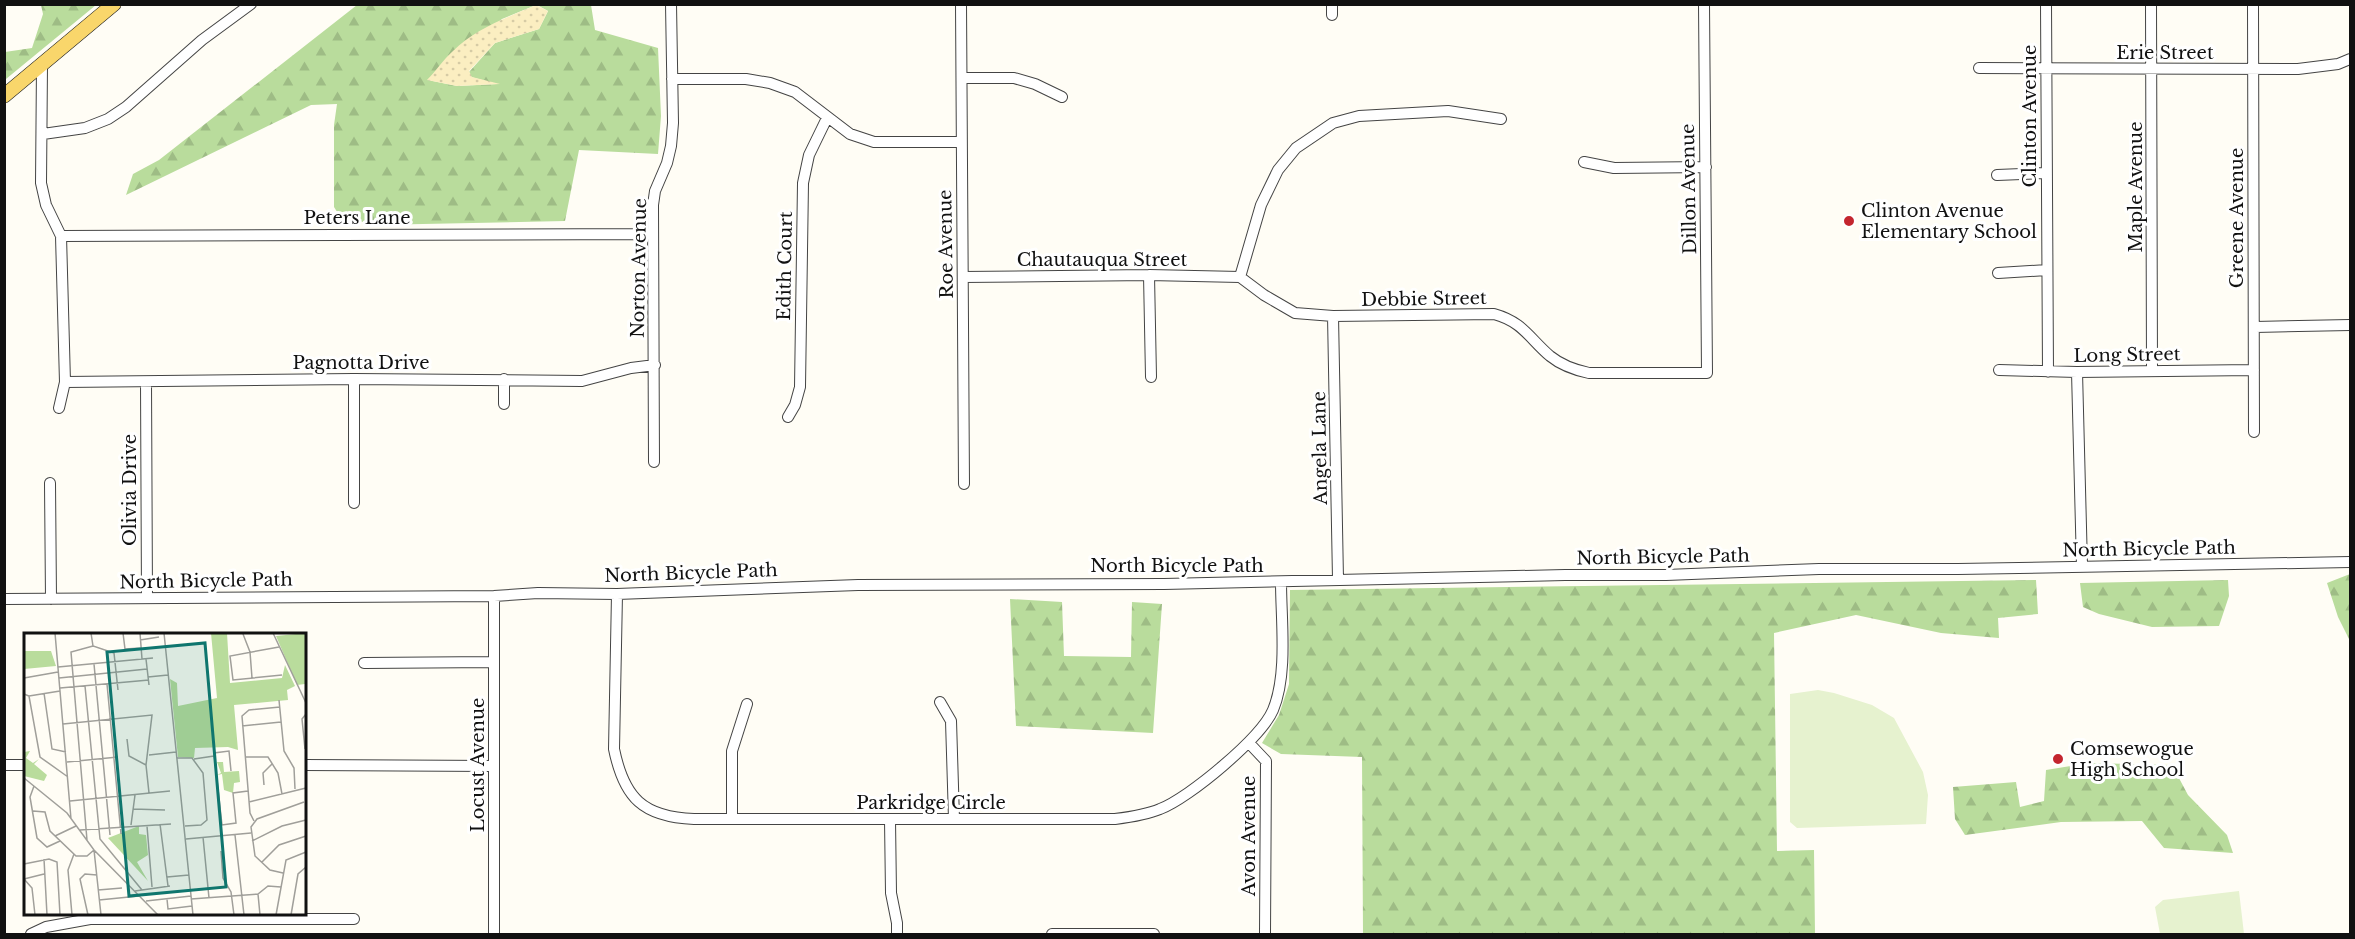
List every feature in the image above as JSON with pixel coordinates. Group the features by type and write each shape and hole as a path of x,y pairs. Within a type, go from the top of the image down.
{"main road":[{"path":"4,96 114,4"}],"street":[{"path":"43,134 85,128 108,119 202,40 252,4"},
{"name":"Norton Avenue","path":"654,462 655,365 652,234 656,190 667,163 673,123 671,4"},
{"name":"Roe Avenue","path":"961,4 964,484"},
{"name":"Dillon Avenue","path":"1704,4 1707,373"},
{"name":"Clinton Avenue","path":"2046,4 2048,372"},
{"name":"Maple Avenue","path":"2151,4 2152,370"},
{"name":"Greene Avenue","path":"2253,4 2253,432"},
{"name":"Erie Street","path":"1979,68 2298,69 2338,64 2350,59"},
{"path":"42,65 43,194 61,236 65,382 59,408"},
{"path":"962,78 1014,78 1035,84 1062,98"},
{"path":"672,79 746,80 770,83 795,92 826,118 850,134 874,142 961,142"},
{"path":"1240,277 1261,205 1278,170 1296,148 1333,123 1359,116 1448,111 1501,119"},
{"name":"Edith Court","path":"788,417 795,405 800,387 804,183 809,155 826,118"},
{"path":"1584,162 1614,168 1706,167"},
{"path":"1997,175 2046,173"},
{"name":"Peters Lane","path":"61,236 652,234"},
{"path":"1998,273 2047,270"},
{"path":"1149,274 1151,377"},
{"name":"Chautauqua Street","path":"963,277 1149,274 1240,277"},
{"name":"Debbie Street","path":"1240,277 1264,295 1295,313 1333,316 1494,314 1515,321 1559,363 1580,371 1589,373 1707,373"},
{"name":"Angela Lane","path":"1333,316 1338,579"},
{"path":"2254,327 2350,325"},
{"name":"Pagnotta Drive","path":"65,382 354,379 582,381 631,368 655,365"},
{"name":"Long Street","path":"1999,370 2077,372 2254,370"},
{"path":"2077,372 2082,566"},
{"path":"354,379 354,499"},
{"path":"504,379 504,404"},
{"name":"Olivia Drive","path":"146,382 147,598"},
{"path":"50,483 51,599"},
{"name":"North Bicycle Path","path":"4,599 494,596 538,593 617,594 788,586 1281,582 1338,579 1666,575 1819,569 2350,562"},
{"name":"Parkridge Circle","path":"617,594 614,749 618,770 626,786 646,808 661,815 694,819 1115,819 1140,816 1178,801 1249,743 1263,727 1273,711 1279,691 1281,582"},
{"name":"Locust Avenue","path":"494,596 494,934"},
{"path":"364,663 494,662"},
{"path":"940,702 951,721 954,819"},
{"path":"732,818 732,751 747,704"},
{"name":"Avon Avenue","path":"1249,743 1266,761 1265,934"},
{"path":"4,765 24,765"},
{"path":"306,765 494,766"},
{"path":"890,820 891,892 897,934"},
{"path":"31,934 46,927 90,919 354,919"},
{"path":"1052,934 1154,934"}],"green space":[{"path":"41,5 96,5 6,79 5,52 32,48 43,14"},
{"path":"357,5 536,5 502,19 428,80 457,86 497,84 471,77 469,72 495,43 539,29 548,11 537,5 591,5 595,30 658,48 661,116 658,154 579,150 565,221 373,225 339,215 334,207 334,125 337,104 311,105 126,195 133,174 159,160"},
{"path":"2350,574 2350,641 2338,617 2327,583"},
{"path":"2036,580 2038,614 1998,618 1999,638 1941,633 1856,615 1774,633 1777,851 1814,850 1815,934 1363,934 1362,757 1281,754 1262,743 1279,715 1289,684 1290,590"},
{"path":"2228,580 2229,596 2219,626 2152,627 2099,614 2083,607 2080,583"},
{"path":"1010,599 1062,602 1064,656 1131,657 1132,602 1162,604 1153,733 1016,726"},
{"path":"1818,690 1872,705 1894,718 1923,772 1928,795 1926,824 1797,828 1790,822 1790,694"},
{"path":"2089,763 2172,765 2188,795 2227,835 2233,853 2164,848 2142,821 2061,822 1965,835 1955,819 1953,787 2016,782 2020,807 2044,801 2046,770"},
{"path":"2239,891 2244,934 2160,934 2155,907 2163,900"}],"sand":[{"path":"536,5 548,11 539,29 495,43 469,71 472,77 500,84 457,86 427,80 449,54 471,36"}],"place":[{"name":"Clinton Avenue Elementary School","path":"1849,221"},
{"name":"Comsewogue High School","path":"2058,759"}]}
